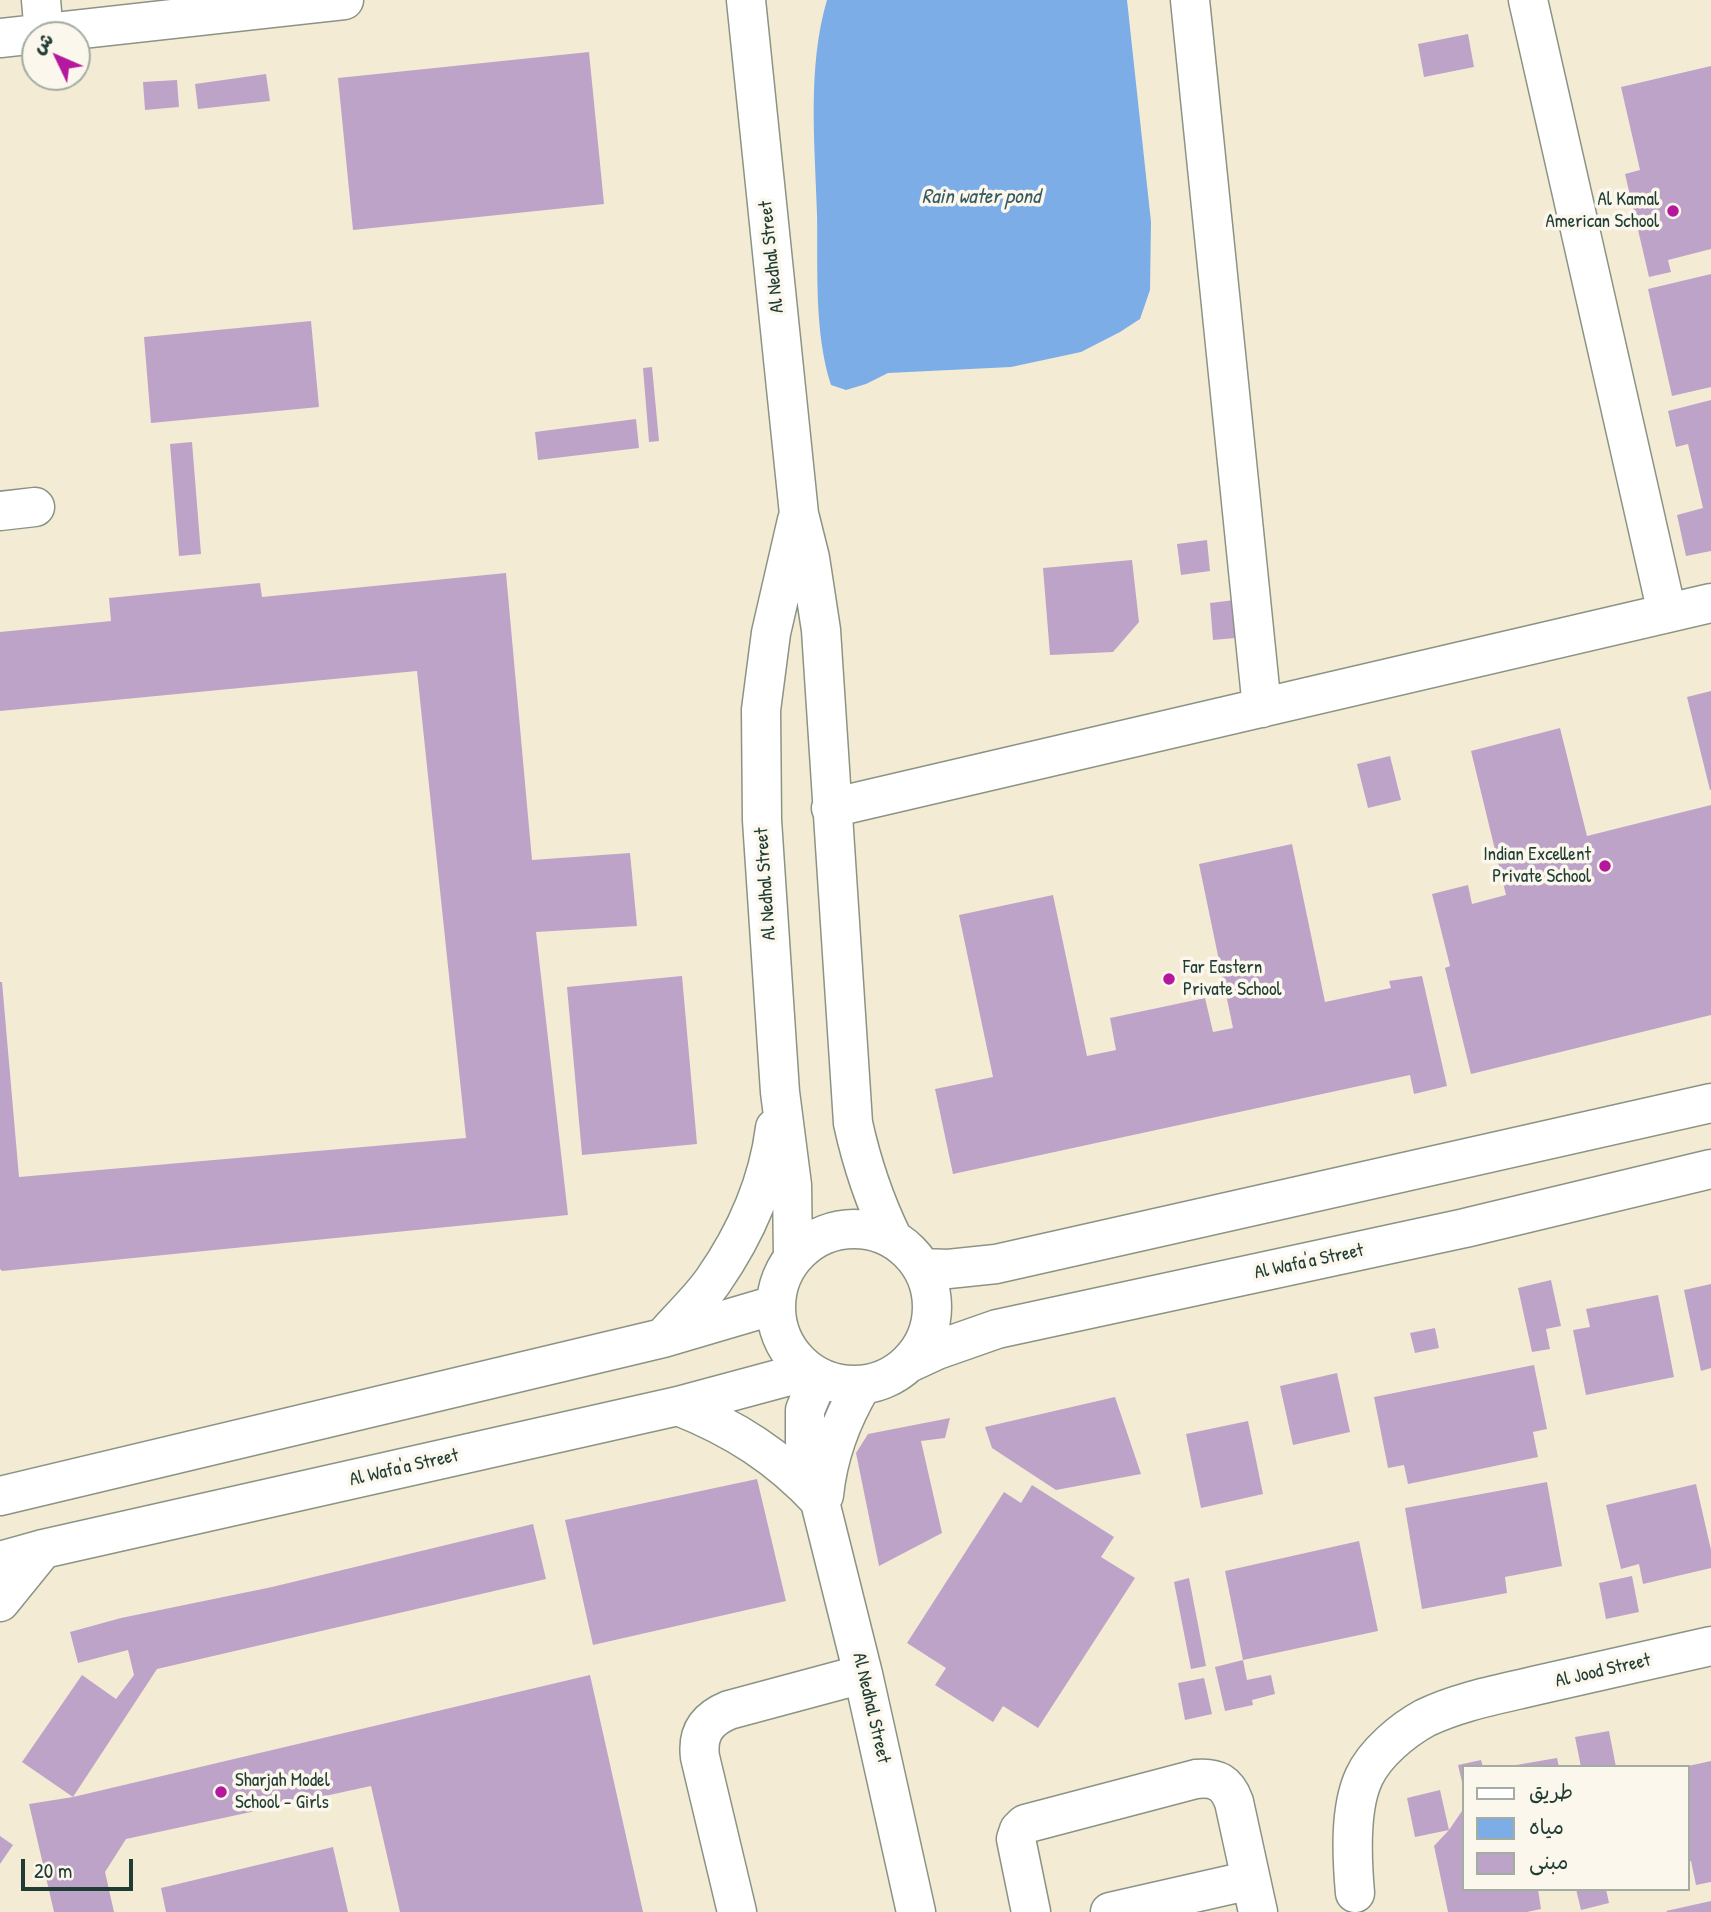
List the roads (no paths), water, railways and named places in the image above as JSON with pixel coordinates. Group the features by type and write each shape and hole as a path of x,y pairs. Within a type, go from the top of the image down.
{"street":[{"path":"0,38 42,17 344,0"},
{"name":"Al Nedhal Street","path":"746,0 799,514 810,558 821,630 853,1123 862,1163 875,1201 892,1237"},
{"path":"1190,0 1262,708"},
{"path":"1528,0 1667,613"},
{"name":"Al Nedhal Street","path":"793,1256 792,1185 780,1091 762,820 761,710 771,633 799,514"},
{"path":"831,808 1711,603"},
{"path":"663,1338 712,1282 748,1224 771,1159 780,1091"},
{"path":"923,1268 948,1269 996,1264 1711,1103"},
{"name":"Al Wafa'a Street","path":"909,1363 947,1346 997,1329 1465,1228 1711,1170"},
{"path":"839,1230 872,1230 892,1237 923,1268 930,1287 931,1318 922,1347 909,1363 895,1374 862,1385 840,1384 813,1374 789,1353 778,1330 775,1305 780,1279 793,1256 810,1242 839,1230"},
{"path":"8,1489 663,1338 775,1305"},
{"name":"Al Nedhal Street","path":"813,1374 806,1410 806,1442 811,1472 823,1504 916,1912"},
{"name":"Al Wafa'a Street","path":"0,1561 813,1374"},
{"name":"Al Nedhal Street","path":"823,1504 830,1454 838,1430 862,1385"},
{"path":"678,1406 732,1430 757,1445 781,1463 823,1504"},
{"path":"0,1602 43,1549"},
{"name":"Al Jood Street","path":"1357,1903 1341,1839 1340,1791 1359,1749 1393,1718 1419,1706 1441,1701 1495,1695 1711,1646"},
{"path":"737,1912 700,1757 698,1742 704,1727 715,1716 729,1710 863,1674"},
{"path":"1031,1912 1016,1848 1019,1830 1025,1824 1196,1779 1209,1778 1221,1782 1230,1790 1254,1896 1110,1912"}],"water":[{"name":"Rain water pond","path":"827,0 1127,0 1151,222 1150,290 1140,319 1081,352 1011,367 888,373 846,390 831,385 819,322 814,134 817,52"}],"place":[{"name":"Al Kamal American School","path":"1673,211"},
{"name":"Indian Excellent Private School","path":"1605,866"},
{"name":"Far Eastern Private School","path":"1169,979"},
{"name":"Sharjah Model School - Girls","path":"221,1792"}]}
